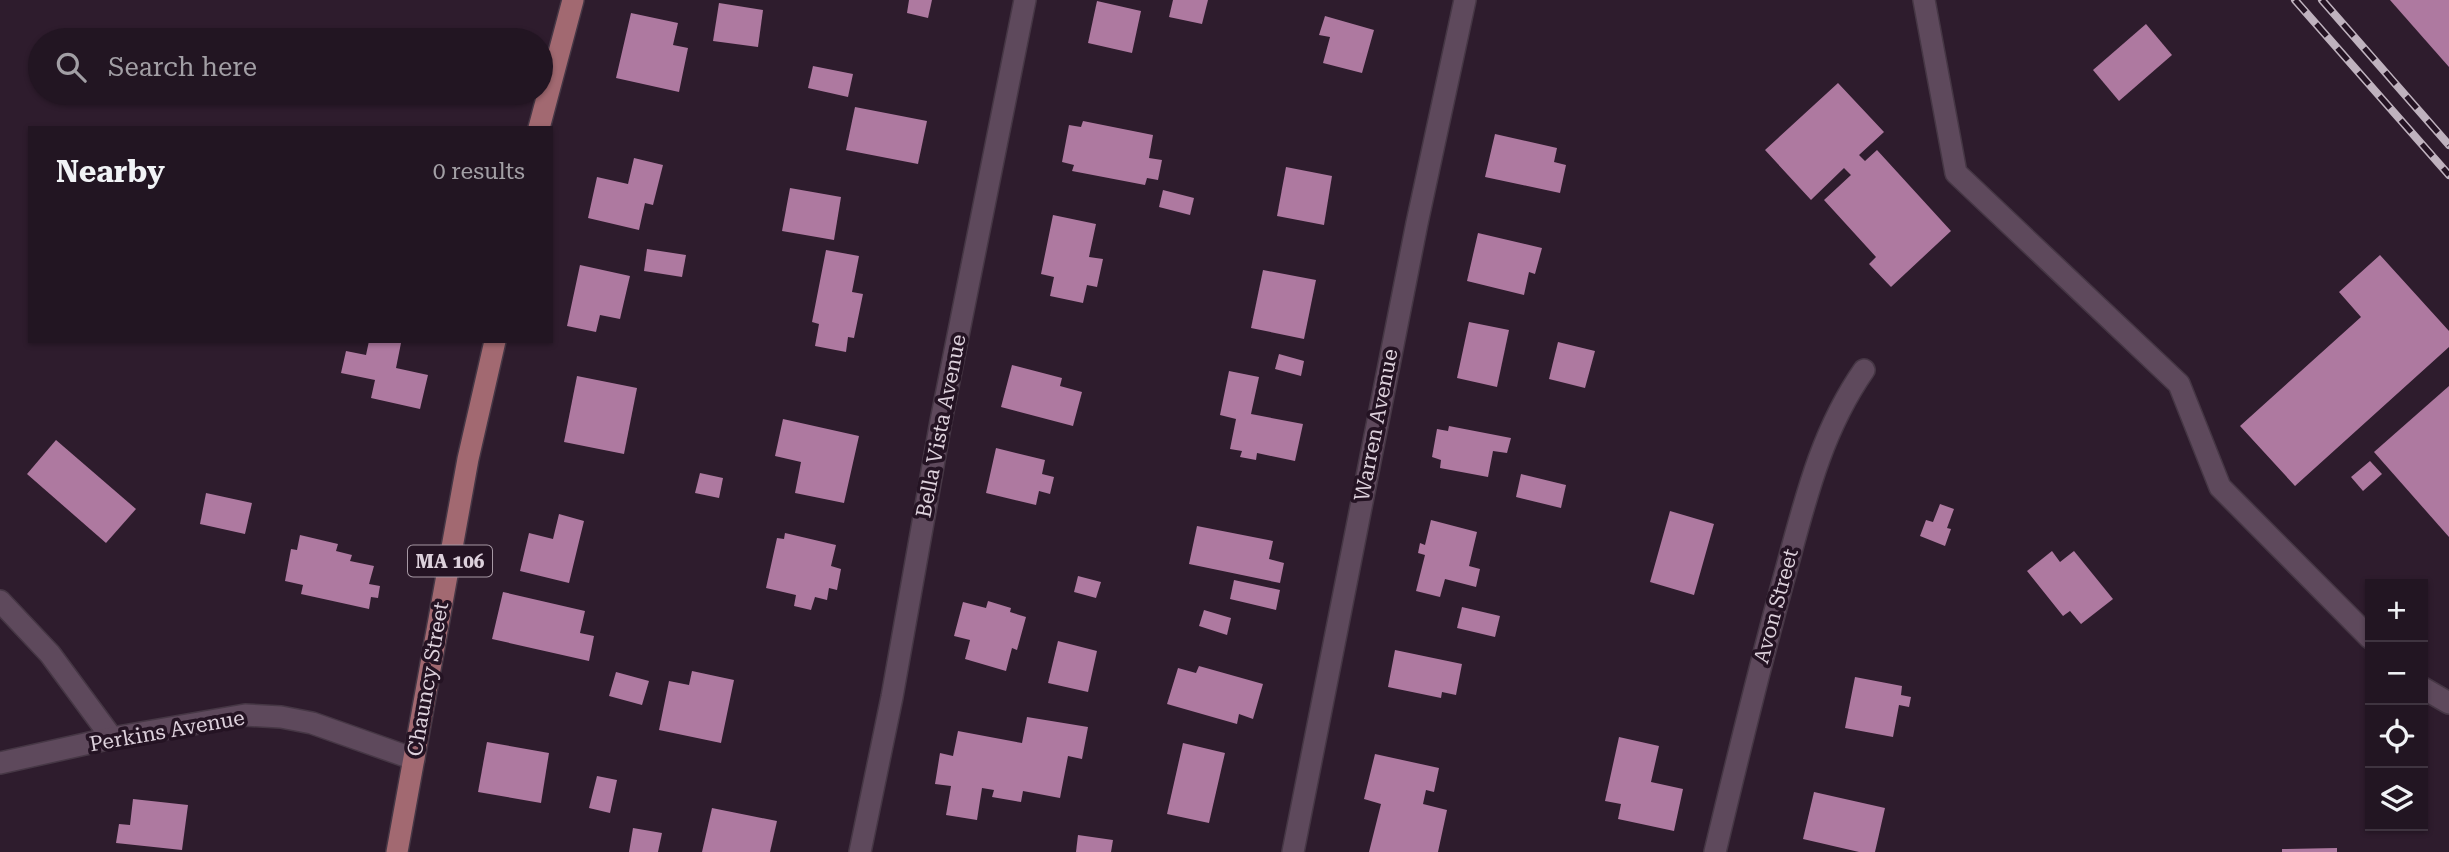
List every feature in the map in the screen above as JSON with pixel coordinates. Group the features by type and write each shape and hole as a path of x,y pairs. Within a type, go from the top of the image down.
{"main road":[{"path":"553,75 573,0"},
{"path":"540,126 545,105"},
{"name":"Chauncy Street","path":"397,852 468,459 495,343"}],"street":[{"name":"Bella Vista Avenue","path":"860,852 892,697 941,421 1025,0"},
{"name":"Warren Avenue","path":"1293,852 1370,454 1465,0"},
{"path":"1924,0 1956,173 2179,384 2220,487 2365,633"},
{"name":"Avon Street","path":"1715,852 1758,674 1815,463 1843,400 1864,370"},
{"path":"0,601 50,654 112,738"},
{"path":"2428,691 2449,703"},
{"name":"Perkins Avenue","path":"0,763 112,738 245,715 281,717 312,723 414,759"}],"building":[{"path":"909,0 932,0 928,18 907,13"},
{"path":"1173,0 1208,0 1202,24 1169,17"},
{"path":"2390,0 2449,0 2449,67"},
{"path":"1097,1 1141,11 1132,53 1088,43"},
{"path":"719,3 763,10 758,47 713,41"},
{"path":"631,13 678,23 673,45 688,48 679,92 616,78"},
{"path":"1325,16 1374,30 1362,73 1323,63 1330,37 1319,35"},
{"path":"2146,24 2172,55 2119,101 2093,70"},
{"path":"813,66 853,74 848,97 808,88"},
{"path":"1838,83 1884,132 1859,155 1865,161 1877,150 1951,231 1891,287 1869,264 1876,257 1824,200 1851,175 1844,168 1811,200 1765,150"},
{"path":"855,107 927,121 918,164 846,150"},
{"path":"1083,121 1153,135 1149,158 1162,160 1158,180 1147,178 1145,185 1072,171 1074,165 1062,162 1069,125 1081,127"},
{"path":"1495,134 1557,148 1554,162 1566,165 1560,193 1485,177"},
{"path":"634,158 663,165 653,205 645,203 639,230 588,218 597,177 628,184"},
{"path":"1286,167 1332,176 1324,225 1277,216"},
{"path":"790,188 841,197 834,240 782,231"},
{"path":"1163,190 1194,198 1190,215 1159,207"},
{"path":"1053,215 1096,224 1089,257 1103,259 1097,287 1087,285 1083,303 1050,296 1054,277 1041,274"},
{"path":"1478,233 1542,248 1535,274 1529,272 1524,295 1467,281"},
{"path":"647,249 686,255 682,277 644,271"},
{"path":"826,250 859,256 852,292 863,294 854,338 848,337 846,352 815,346 819,324 812,322"},
{"path":"2380,255 2449,331 2449,347 2295,486 2240,426 2361,317 2339,292"},
{"path":"580,265 630,276 620,319 600,315 596,332 567,326"},
{"path":"1263,270 1316,280 1304,339 1251,328"},
{"path":"1469,322 1509,330 1497,387 1457,378"},
{"path":"1558,342 1595,351 1585,388 1549,379"},
{"path":"369,343 401,343 396,368 428,375 420,409 371,398 375,380 341,373 346,351 366,355"},
{"path":"1279,354 1304,361 1301,376 1275,369"},
{"path":"1012,365 1062,378 1060,386 1082,392 1073,426 1001,407"},
{"path":"1229,371 1259,377 1251,414 1303,424 1295,461 1257,453 1256,460 1240,457 1242,451 1230,449 1236,419 1220,415"},
{"path":"577,376 637,388 624,454 564,442"},
{"path":"2449,386 2449,537 2374,452"},
{"path":"783,419 859,436 844,503 795,493 801,462 775,456"},
{"path":"1449,426 1511,438 1507,453 1493,451 1488,477 1440,468 1441,460 1432,457 1437,429 1448,431"},
{"path":"56,440 136,509 106,543 27,474"},
{"path":"996,448 1045,460 1042,474 1054,477 1050,494 1039,491 1036,505 986,493"},
{"path":"2370,461 2382,474 2363,491 2351,477"},
{"path":"700,473 723,478 719,498 695,493"},
{"path":"1521,474 1566,485 1561,508 1516,497"},
{"path":"206,493 252,503 245,534 200,524"},
{"path":"1940,504 1954,509 1947,528 1951,529 1945,546 1920,536 1926,520 1933,522"},
{"path":"1670,511 1714,524 1694,595 1650,582"},
{"path":"559,514 584,521 569,583 520,571 529,533 553,539"},
{"path":"1431,520 1477,532 1469,566 1480,569 1476,587 1445,579 1440,597 1416,591 1425,555 1418,553 1420,543 1425,545"},
{"path":"1197,526 1273,541 1269,559 1284,563 1280,583 1189,564"},
{"path":"785,533 836,545 831,566 841,569 837,590 829,588 827,600 815,597 811,610 794,606 796,595 766,588 777,538 784,539"},
{"path":"300,535 338,544 336,551 352,555 350,561 374,566 369,584 380,586 378,598 371,597 369,609 301,594 303,585 285,581 291,549 297,550"},
{"path":"2052,551 2060,562 2074,551 2113,599 2081,624 2070,611 2063,616 2027,571"},
{"path":"1078,576 1101,582 1096,598 1074,592"},
{"path":"1234,580 1280,590 1276,610 1230,599"},
{"path":"503,592 585,611 580,633 594,636 589,661 492,639"},
{"path":"988,601 1011,608 1010,612 1026,617 1017,650 1012,648 1006,671 965,659 970,640 954,636 963,602 986,608"},
{"path":"1462,607 1500,616 1495,637 1457,628"},
{"path":"1204,610 1231,618 1227,635 1199,626"},
{"path":"1058,641 1097,651 1088,692 1048,683"},
{"path":"1395,650 1462,664 1456,695 1442,692 1441,698 1388,687"},
{"path":"1199,666 1263,684 1253,719 1239,714 1237,724 1167,704 1178,668 1196,673"},
{"path":"692,671 734,680 721,743 659,730 669,681 689,685"},
{"path":"616,672 649,681 642,705 609,696"},
{"path":"1855,677 1902,686 1901,695 1911,697 1909,707 1899,705 1893,737 1845,728"},
{"path":"1027,717 1088,727 1082,759 1068,756 1060,798 1023,791 1021,802 992,797 994,790 982,788 977,820 946,815 951,786 935,784 940,753 953,756 958,731 1022,743"},
{"path":"1619,737 1659,746 1651,782 1683,789 1674,831 1618,819 1621,804 1605,801"},
{"path":"487,742 549,753 541,803 478,792"},
{"path":"1183,743 1225,753 1209,823 1167,814"},
{"path":"1375,754 1439,768 1434,792 1426,790 1423,804 1447,810 1438,852 1369,852 1381,804 1364,799"},
{"path":"597,776 617,780 610,813 589,808"},
{"path":"1814,792 1885,808 1875,852 1859,852 1803,839"},
{"path":"133,799 188,805 182,850 116,843 119,824 130,825"},
{"path":"712,808 777,821 770,852 702,852"},
{"path":"633,828 662,833 658,852 629,852"},
{"path":"1078,835 1113,840 1111,852 1076,852"},
{"path":"2337,848 2337,852 2282,852 2282,849"}],"railway":[{"path":"2295,0 2449,175"},
{"path":"2322,0 2449,145"}]}
